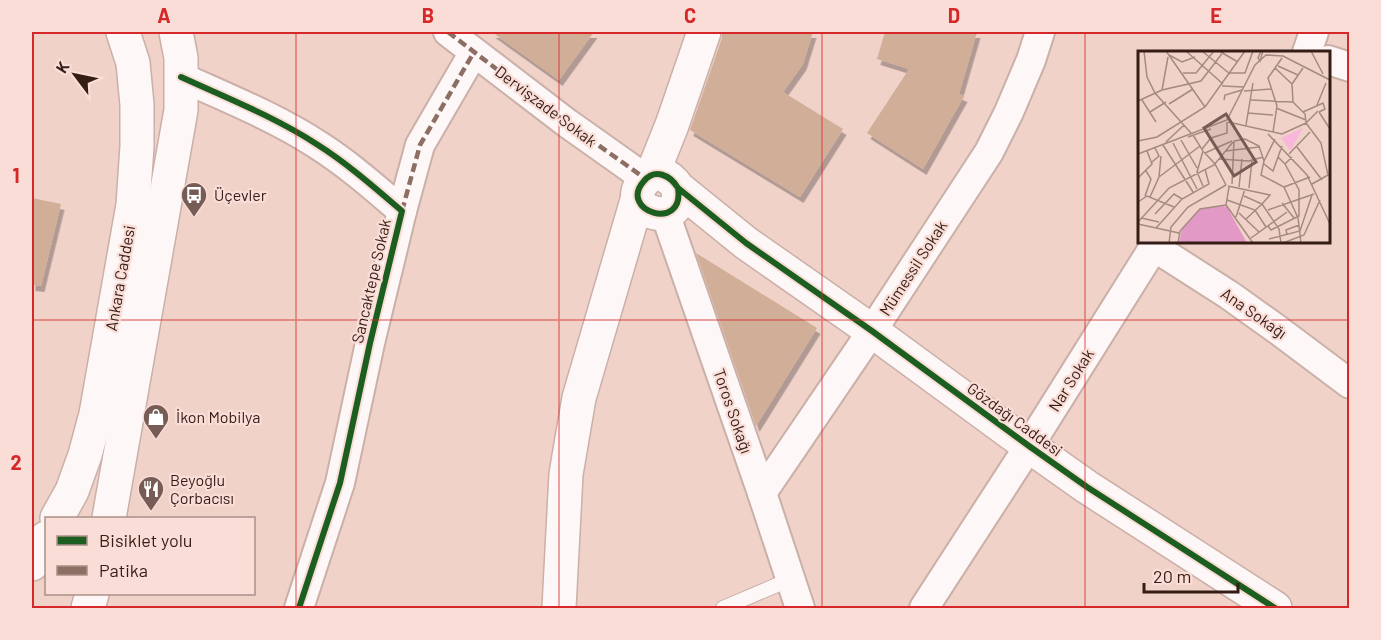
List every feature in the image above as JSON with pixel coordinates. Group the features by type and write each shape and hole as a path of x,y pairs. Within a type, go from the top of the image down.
{"street":[{"name":"Ankara Caddesi","path":"58,517 72,491 86,455 96,414 133,205 137,105 133,63 123,32"},
{"path":"179,56 200,32"},
{"name":"Dervişzade Sokak","path":"448,32 659,194"},
{"path":"559,609 566,474 579,398 608,297 659,194 672,125 704,32"},
{"name":"Mümessil Sokak","path":"762,493 872,332 989,152 1009,112 1041,32"},
{"path":"1307,51 1314,32"},
{"path":"402,211 420,145 474,52"},
{"name":"Ankara Caddesi","path":"110,517 181,110 179,56"},
{"name":"Sancaktepe Sokak","path":"179,56 275,120 318,145 402,211 370,343 340,483 299,609"},
{"path":"1330,60 1350,67"},
{"name":"Gözdağı Caddesi","path":"659,194 746,243 1029,446 1275,609"},
{"name":"Toros Sokağı","path":"659,194 800,609"},
{"name":"Ana Sokağı","path":"1156,244 1350,384"},
{"name":"Nar Sokak","path":"924,609 1156,244"},
{"path":"32,564 45,540"}],"lane":[{"path":"723,609 790,579"}],"building":[{"path":"492,32 594,32 559,80"},
{"path":"722,32 813,32 803,64 783,92 843,129 800,197 690,130 722,38"},
{"path":"885,32 977,32 959,94 964,96 923,169 867,133 909,69 877,59"},
{"path":"32,198 61,204 41,286 32,285"},
{"path":"696,253 817,328 756,426"}],"marked path":[{"path":"448,32 567,123 646,179"},
{"path":"402,211 420,145 474,52"}],"cycle path":[{"path":"181,77 251,108 302,135 351,168 402,211 370,343 340,483 299,608"},
{"path":"678,188 677,202 672,210 654,213 639,201 638,192 648,177 657,174 667,177 746,243 872,331 1029,446 1087,487 1275,608"}],"place":[{"name":"Üçevler","path":"194,218"},
{"name":"İkon Mobilya","path":"156,440"},
{"name":"Beyoğlu Çorbacısı","path":"151,512"}]}
